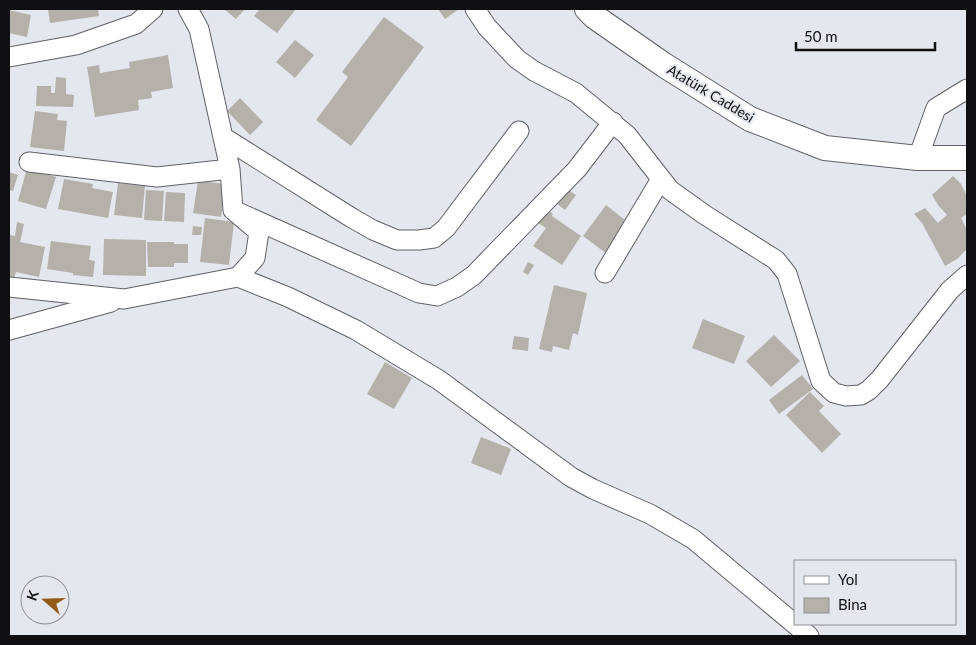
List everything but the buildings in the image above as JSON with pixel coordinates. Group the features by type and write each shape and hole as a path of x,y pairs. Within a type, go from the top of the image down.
{"main road":[{"name":"Atatürk Caddesi","path":"587,9 595,18 664,65 750,119 825,148 918,158 967,158"}],"street":[{"path":"188,9 199,29 230,170 233,210 259,232 255,258 238,277"},
{"path":"475,9 487,26 517,59 534,71 576,93 613,122 627,135 670,190 704,215 776,260 787,274 821,381 834,393 846,396 861,395 869,390 950,290 967,275"},
{"path":"9,57 76,45 136,24 151,10"},
{"path":"918,158 936,108 967,89"},
{"path":"233,210 419,293 437,296 456,288 474,274 577,169 613,122"},
{"path":"223,137 373,230 397,240 419,240 434,238 446,228 519,131"},
{"path":"29,162 157,177 230,170"},
{"path":"605,273 661,179"},
{"path":"9,330 124,299 238,277 288,297 356,330 440,380 571,476 593,489 650,514 692,539 794,624"},
{"path":"9,287 124,299"},
{"path":"796,625 809,636"}]}
